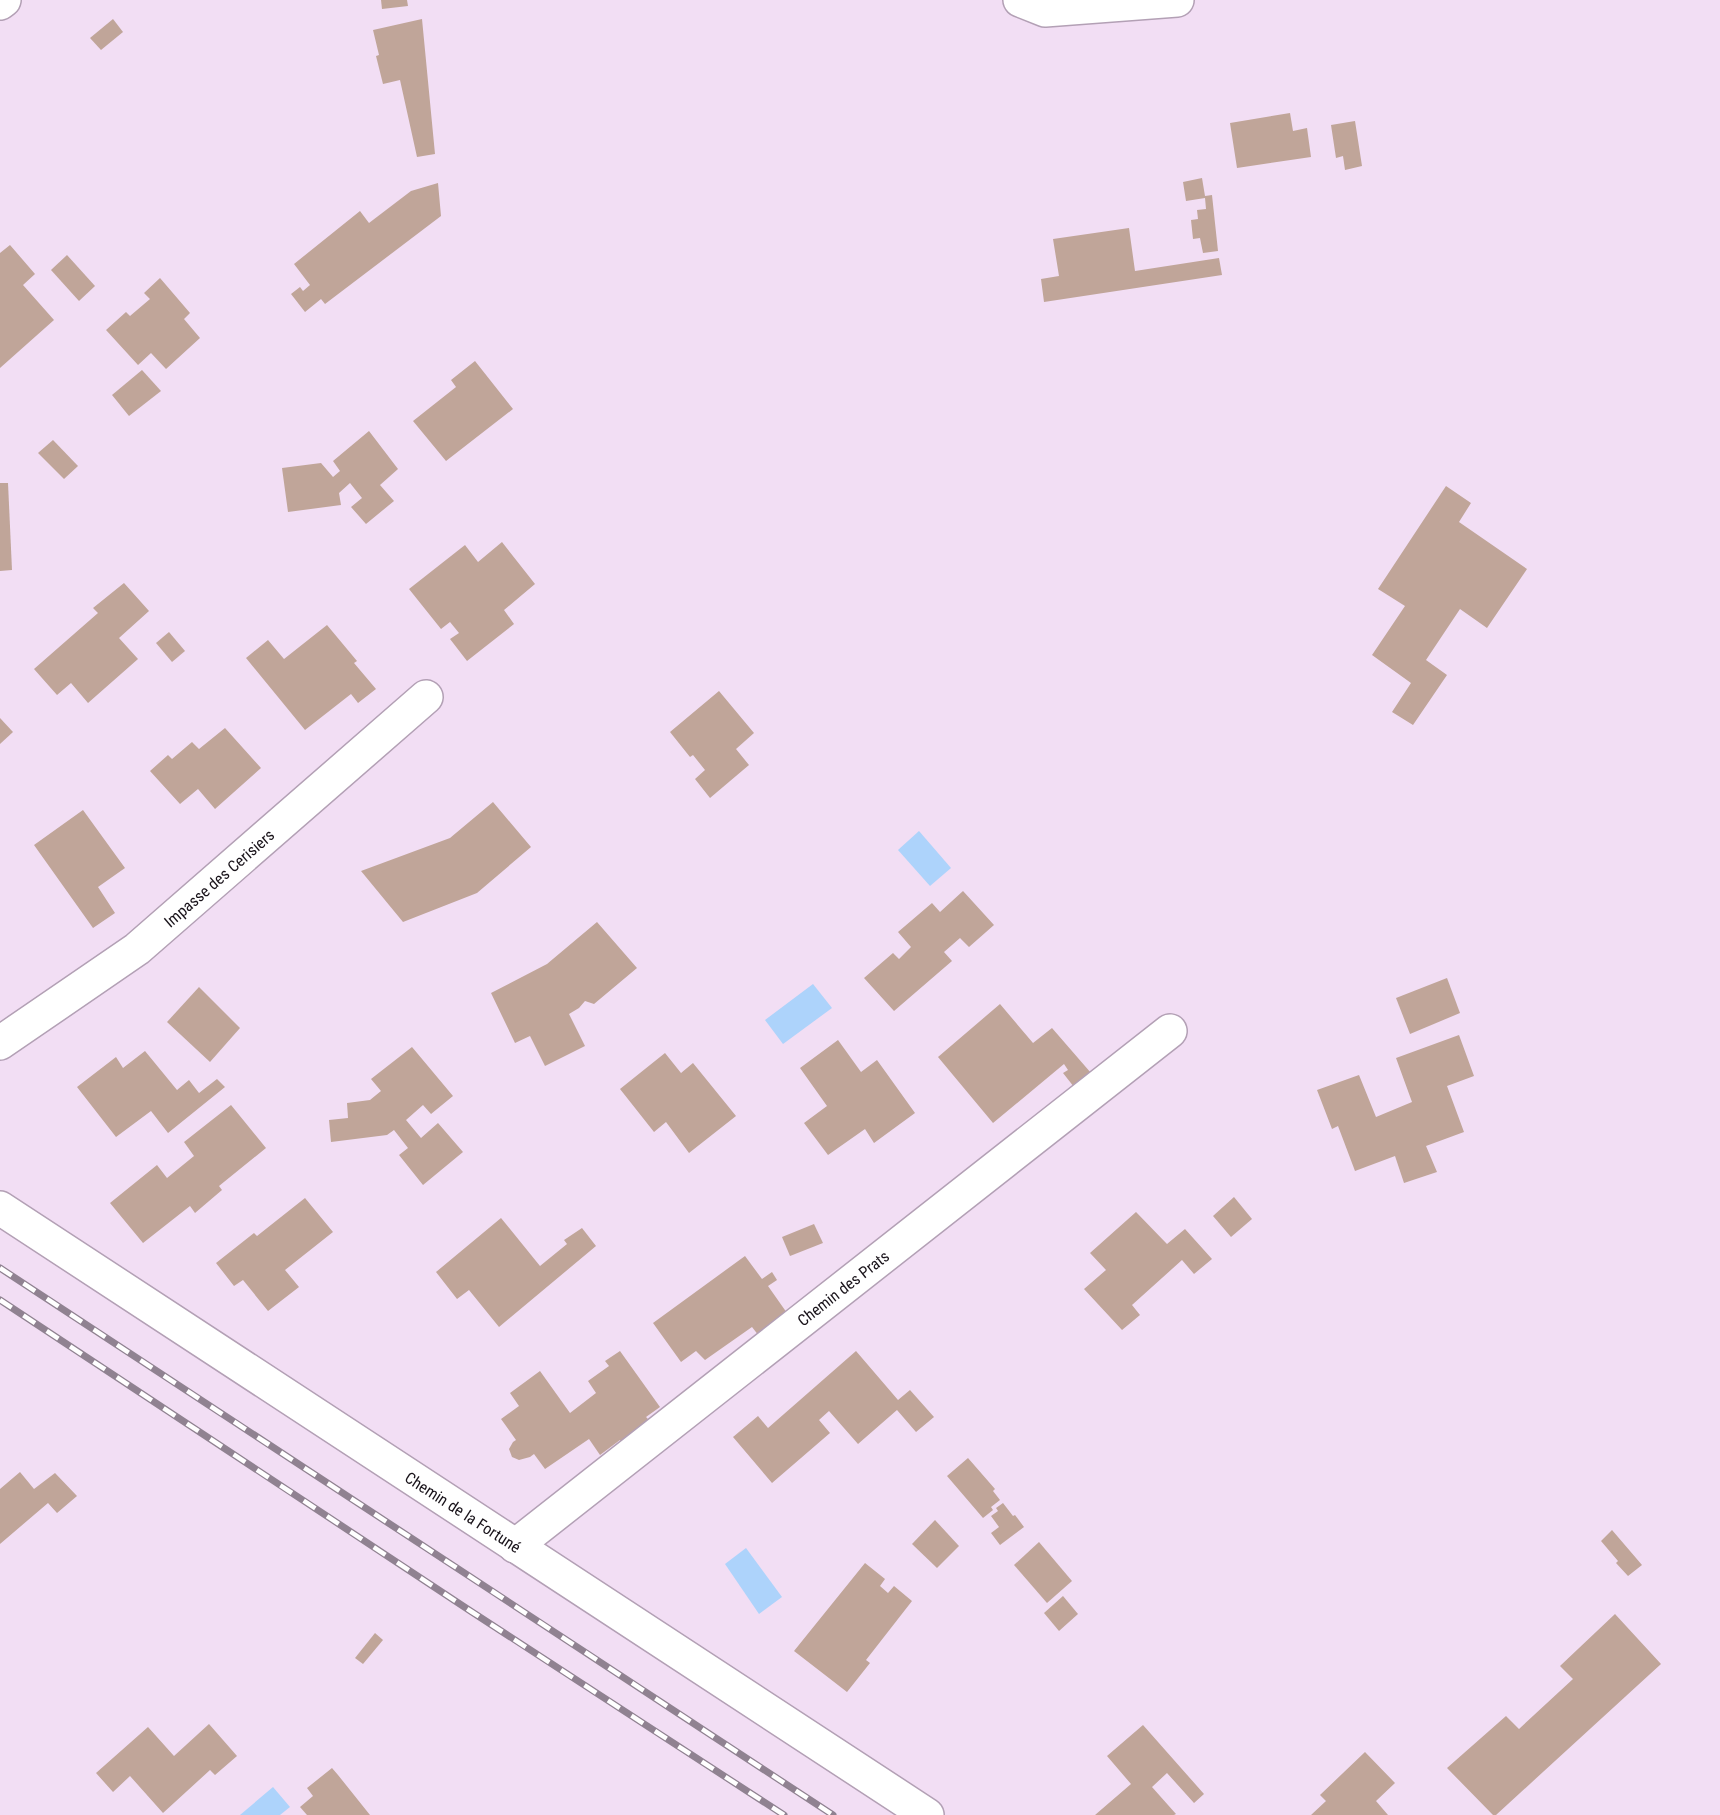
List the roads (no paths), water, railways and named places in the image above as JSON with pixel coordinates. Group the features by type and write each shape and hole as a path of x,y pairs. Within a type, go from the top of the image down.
{"street":[{"path":"0,3 4,0"},
{"path":"1020,0 1045,10 1177,0"},
{"name":"Impasse des Cerisiers","path":"0,1043 137,949 426,697"},
{"name":"Chemin des Prats","path":"515,1545 1170,1031"},
{"name":"Chemin de la Fortuné","path":"0,1208 927,1815"}],"water":[{"path":"919,831 951,868 930,886 898,850"},
{"path":"813,984 832,1008 783,1044 765,1020"},
{"path":"746,1548 782,1597 759,1614 725,1564"},
{"path":"273,1787 290,1807 280,1815 240,1815"}],"railway":[{"path":"0,1268 833,1815"},
{"path":"0,1300 784,1815"}]}
